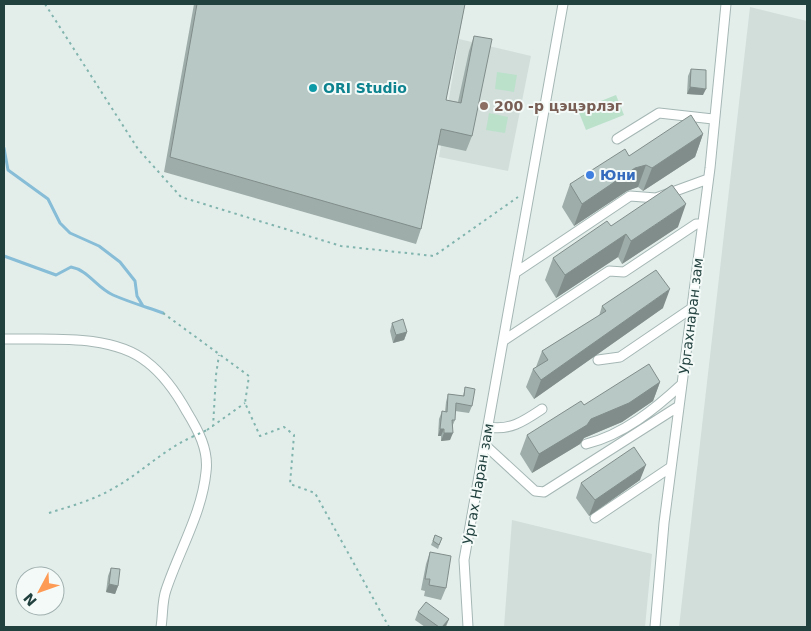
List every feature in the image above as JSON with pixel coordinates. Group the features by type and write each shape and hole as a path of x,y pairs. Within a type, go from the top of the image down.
{"street":[{"name":"Ургах Наран зам","path":"468,627 464,560 563,4"},
{"name":"Ургахнаран зам","path":"655,627 671,467 708,179 726,4"},
{"path":"617,139 659,113 713,119"},
{"path":"515,273 630,196 656,198 708,179"},
{"path":"503,341 609,271 624,272 696,224 702,224"},
{"path":"598,360 620,357 692,308"},
{"path":"4,339 88,340 121,348 147,361 176,393 198,431 206,454 206,472 191,525 165,591 161,627"},
{"path":"586,444 604,440 650,412 682,384"},
{"path":"485,445 535,491 544,492 679,406"},
{"path":"488,427 502,428 517,425 542,409"},
{"path":"595,518 671,467"}],"path":[{"path":"45,4 138,149 181,197 340,246 434,256 530,189"},
{"path":"163,313 249,376 245,403 260,436 284,427 294,435 290,484 315,493 389,627"},
{"path":"213,427 219,354"},
{"path":"49,513 74,506 116,488 147,465 192,437 213,427 245,403"}],"shaded area":[{"path":"750,7 807,21 807,627 679,627"},
{"name":"200 -р цэцэрлэг","path":"459,39 531,56 508,171 439,157"},
{"path":"512,520 652,554 645,627 504,627"}],"green space":[{"path":"497,72 517,75 514,92 495,89"},
{"path":"616,95 624,115 586,130 578,110"},
{"path":"489,113 508,117 505,133 486,130"}],"building":[{"name":"ORI Studio","path":"197,4 465,4 446,100 461,103 474,36 492,39 472,136 441,129 421,229 170,157"},
{"path":"691,69 706,70 706,89 690,87"},
{"path":"691,115 703,134 652,168 646,165 635,168 582,204 570,184 625,149 629,156"},
{"path":"672,185 686,204 631,241 626,234 565,275 553,258 607,221 611,226"},
{"path":"656,270 670,289 541,380 533,369 548,360 542,351 606,311 602,306"},
{"path":"403,319 407,332 396,335 392,323"},
{"path":"649,364 660,382 629,403 591,419 587,425 539,454 527,435 581,401 584,405"},
{"path":"465,387 475,389 472,406 456,403 455,420 452,420 453,433 444,433 444,429 440,429 442,411 447,412 448,394 464,396"},
{"path":"634,447 646,465 595,500 581,483"},
{"path":"435,535 442,538 439,545 433,541"},
{"path":"430,552 451,556 446,588 429,585 430,579 425,579"},
{"path":"111,568 120,569 118,586 109,584"},
{"path":"426,602 449,619 442,627 439,627 418,612"}],"waterway":[{"path":"4,148 8,170 48,199 60,223 70,233 99,246 120,262 135,281 137,296 143,306"},
{"path":"4,256 56,275 71,267 77,269 88,275 107,292 163,313"}],"place":[{"name":"ORI Studio","path":"313,88"},
{"name":"200 -р цэцэрлэг","path":"484,106"},
{"name":"Юни","path":"590,175"}]}
